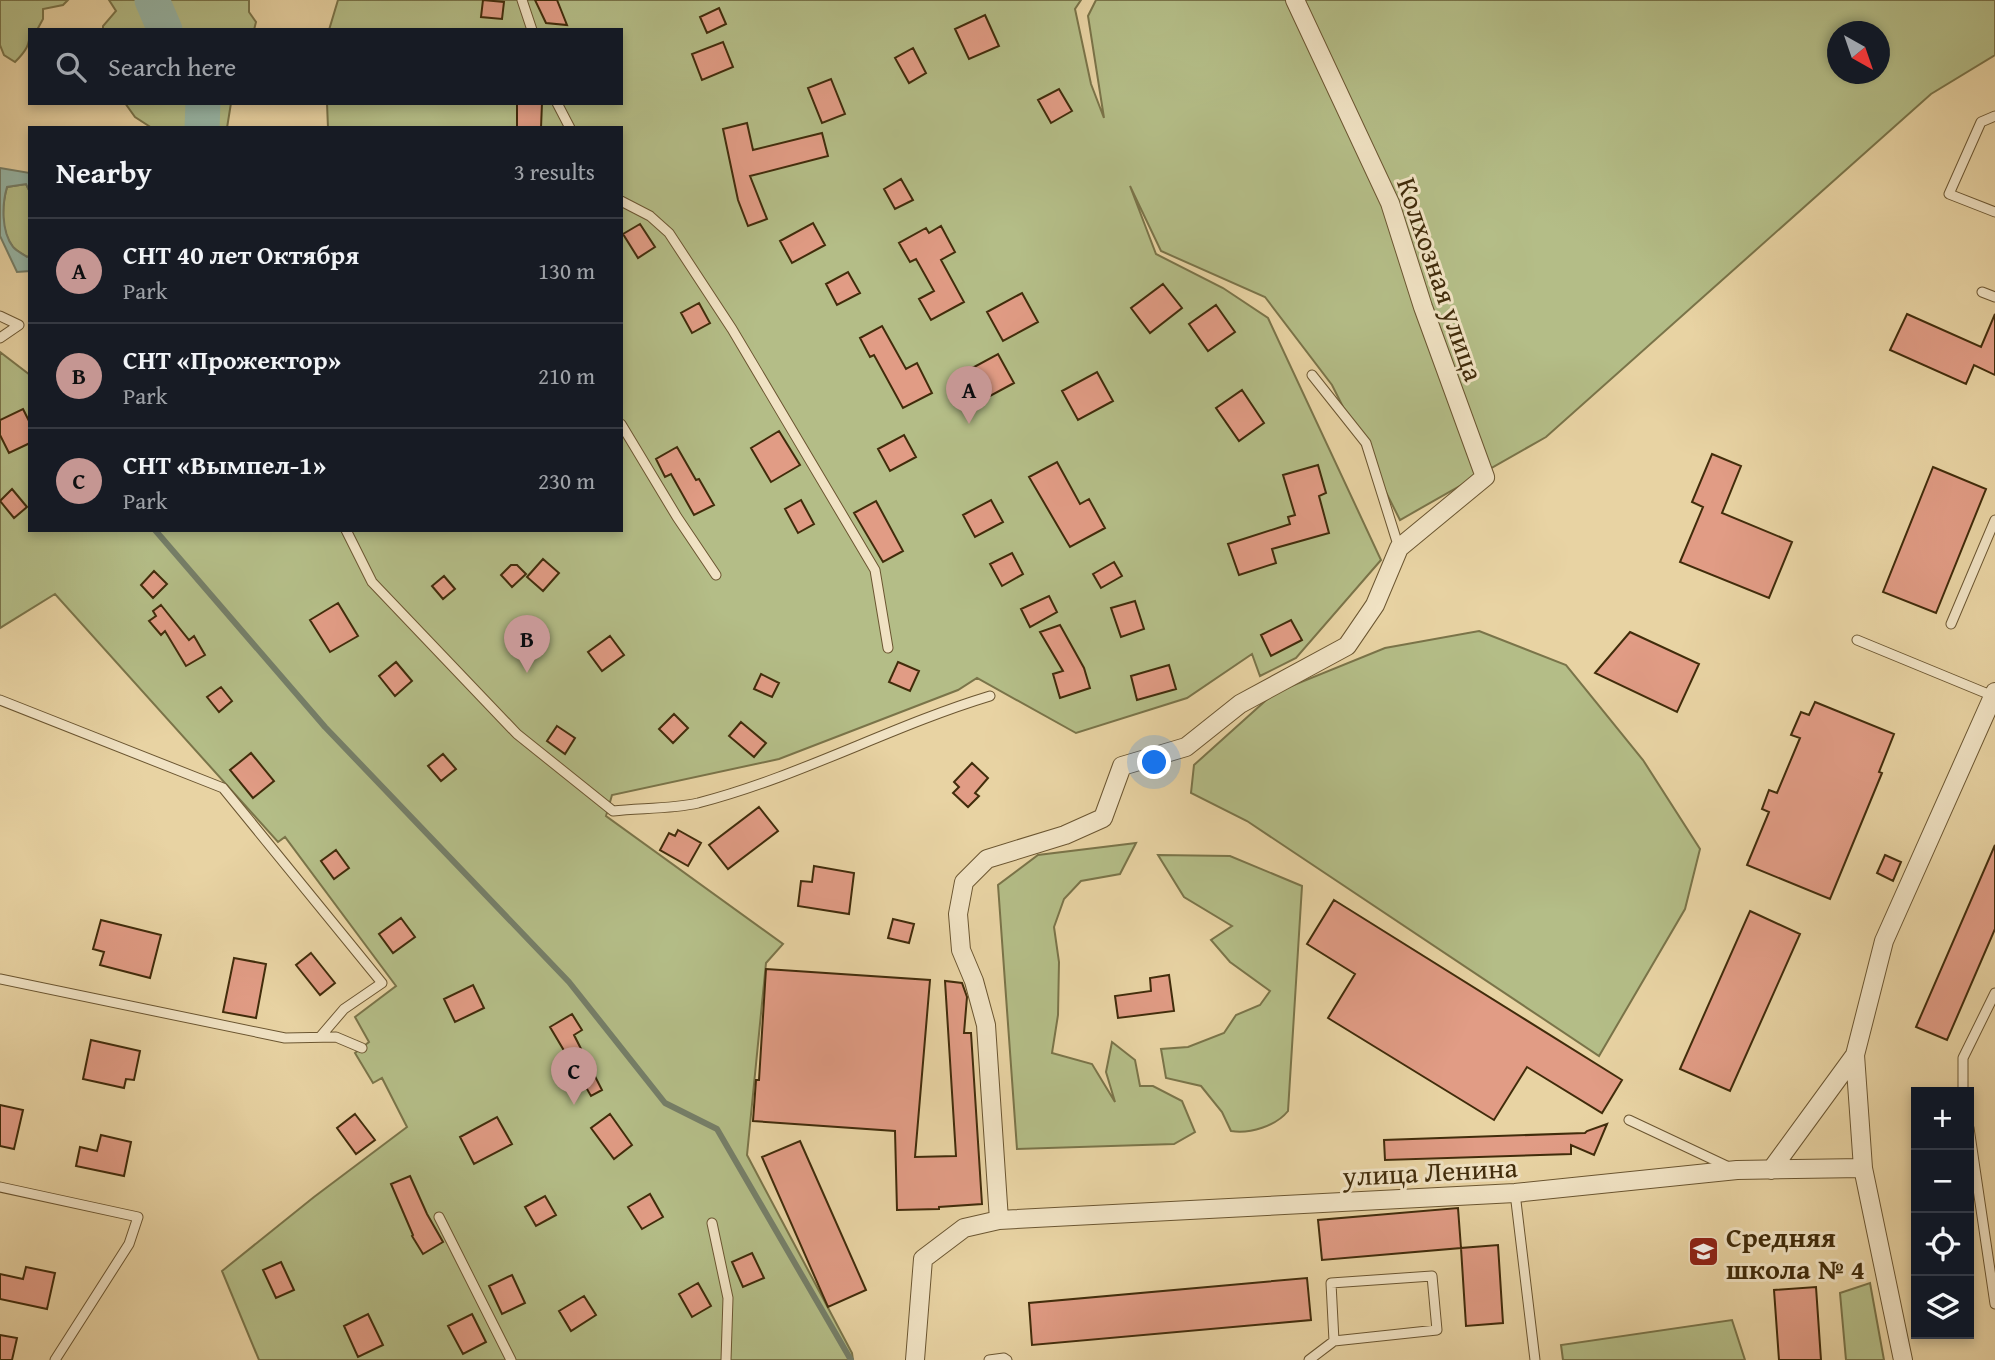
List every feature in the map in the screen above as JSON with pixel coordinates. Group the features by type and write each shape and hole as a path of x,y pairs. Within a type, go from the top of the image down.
{"street":[{"name":"Колхозная улица","path":"1295,0 1390,203 1423,307 1485,477 1399,548"},
{"path":"999,1220 986,1025 974,981 961,950 958,914 964,882 988,859 1065,835 1103,818 1122,766 1186,747 1241,704 1347,646 1375,604 1399,548"},
{"path":"1903,1360 1863,1168 1855,1055 1884,941 1994,699"},
{"path":"1771,1170 1855,1055"},
{"name":"улица Ленина","path":"915,1360 923,1259 964,1228 999,1220 1515,1193 1737,1170 1863,1168"}],"lane":[{"path":"522,0 531,28"},
{"path":"558,105 569,126"},
{"path":"1995,116 1981,122 1950,194 1995,212"},
{"path":"623,202 650,216 669,233 732,328 875,570 888,648"},
{"path":"1982,292 1995,298"},
{"path":"0,316 19,326 0,338"},
{"path":"1312,375 1366,443 1399,548"},
{"path":"623,427 716,575"},
{"path":"1951,624 1995,520"},
{"path":"347,532 372,582 453,668 517,734 613,811 696,803 786,775 945,710 990,696"},
{"path":"1857,640 1994,699"},
{"path":"0,700 223,788 383,983 344,1009 320,1037"},
{"path":"0,979 285,1038 320,1037 346,1040 362,1048"},
{"path":"1963,1087 1963,1058 1995,993"},
{"path":"1629,1120 1737,1170"},
{"path":"1973,1150 1995,1304"},
{"path":"0,1187 138,1217 129,1244 55,1360"},
{"path":"1515,1193 1535,1360"},
{"path":"439,1217 512,1360"},
{"path":"712,1223 728,1297 726,1360"},
{"path":"1310,1360 1334,1341 1437,1330 1433,1276 1331,1283 1334,1341"},
{"path":"989,1360 1007,1360"}],"green space":[{"path":"0,0 68,0 63,5 43,9 43,19 38,28 28,28 27,48 15,62 4,55 0,45"},
{"path":"109,0 249,0 249,12 256,22 254,28 103,28 116,11"},
{"path":"338,0 1081,0 1075,9 1091,84 1104,118 1088,16 1096,0 1995,0 1995,55 1931,94 1546,437 1400,520 1332,385 1265,297 1161,251 1130,186 1156,254 1223,288 1268,318 1381,560 1296,658 1260,676 1252,654 1187,698 1076,733 977,678 958,690 779,759 612,795 606,816 783,944 766,963 747,1155 852,1353 853,1360 259,1360 222,1271 407,1127 382,1078 373,1083 355,1053 369,1042 355,1017 396,986 285,837 278,842 55,594 0,628 0,352 28,373 28,532 623,532 623,126 328,126 327,105 623,105 623,28 330,28"},
{"path":"126,105 231,105 227,126 149,126 135,117"},
{"path":"26,184 28,188 27,257 15,248 6,233 3,218 7,187"},
{"path":"1479,631 1566,665 1643,760 1700,849 1685,909 1599,1056 1247,821 1191,793 1194,765 1274,693 1385,648"},
{"path":"1136,843 1120,874 1081,881 1064,899 1054,927 1059,962 1058,1015 1052,1053 1092,1064 1115,1102 1106,1072 1112,1042 1135,1060 1140,1086 1153,1086 1182,1101 1195,1132 1174,1144 1017,1149 998,885 1038,855"},
{"path":"1158,855 1230,856 1302,886 1288,1111 1277,1121 1262,1128 1231,1131 1222,1112 1201,1086 1166,1078 1161,1049 1188,1047 1224,1033 1236,1015 1260,1005 1270,991 1230,962 1211,940 1232,926 1184,897"},
{"path":"1870,1283 1884,1360 1846,1360 1840,1293"},
{"path":"1732,1320 1745,1360 1563,1360 1561,1345"}],"shaded area":[{"path":"0,168 28,173 28,188 26,184 7,187 4,209 9,241 16,250 28,257 28,271 17,272 0,236"}],"building":[{"path":"483,0 504,2 502,19 481,17"},
{"path":"535,0 557,0 567,25 546,23"},
{"path":"719,8 726,24 707,33 700,17"},
{"path":"985,15 999,46 969,59 955,29"},
{"path":"723,42 733,67 702,80 692,54"},
{"path":"913,48 926,73 909,83 895,58"},
{"path":"831,79 845,114 822,123 808,88"},
{"path":"1059,89 1072,111 1051,123 1038,100"},
{"path":"517,105 542,105 541,126 517,126"},
{"path":"747,123 753,150 822,133 828,156 750,176 767,219 748,226 738,200 723,129"},
{"path":"901,179 913,200 895,209 884,189"},
{"path":"813,223 825,245 792,263 780,241"},
{"path":"640,224 655,247 638,258 623,234"},
{"path":"941,226 955,252 941,260 964,302 931,320 919,299 934,291 916,259 910,262 899,243 926,228 929,233"},
{"path":"848,272 860,293 837,305 826,284"},
{"path":"1163,284 1182,308 1150,333 1131,308"},
{"path":"1022,293 1038,322 1003,341 987,312"},
{"path":"699,303 710,323 692,333 681,313"},
{"path":"1216,305 1235,332 1208,351 1189,324"},
{"path":"1907,314 1981,347 1995,314 1995,375 1974,365 1966,384 1890,350"},
{"path":"882,326 906,369 917,363 932,393 903,408 874,355 870,357 860,338"},
{"path":"998,354 1014,383 979,402 963,373"},
{"path":"1097,372 1113,401 1078,420 1062,391"},
{"path":"1242,390 1264,423 1239,441 1216,408"},
{"path":"23,409 28,419 28,444 9,453 0,435 0,420"},
{"path":"779,431 800,465 771,482 751,448"},
{"path":"904,435 916,457 890,471 878,449"},
{"path":"677,447 714,505 694,515 671,474 665,477 656,459"},
{"path":"1712,454 1741,466 1722,513 1792,542 1769,598 1680,562 1703,507 1692,502"},
{"path":"1057,462 1080,504 1089,499 1105,528 1070,547 1029,477"},
{"path":"1318,465 1326,493 1319,496 1329,533 1272,549 1276,563 1239,575 1228,544 1290,524 1288,517 1295,515 1283,475"},
{"path":"1933,467 1986,489 1936,613 1883,592"},
{"path":"12,489 27,507 14,518 0,501"},
{"path":"801,500 814,524 798,533 785,509"},
{"path":"991,500 1003,522 975,537 963,515"},
{"path":"876,501 903,551 883,562 854,513"},
{"path":"1012,553 1023,574 1002,586 990,564"},
{"path":"543,559 559,573 543,591 527,577"},
{"path":"1114,562 1122,576 1101,588 1093,574"},
{"path":"511,565 517,565 526,574 512,587 501,575"},
{"path":"154,571 167,584 153,598 141,585"},
{"path":"444,576 455,589 443,599 432,586"},
{"path":"1049,596 1057,612 1030,627 1021,609"},
{"path":"1135,601 1144,629 1121,637 1111,608"},
{"path":"338,603 358,636 330,652 310,620"},
{"path":"161,605 189,640 194,636 205,655 186,666 165,631 161,635 149,621 156,616 153,611"},
{"path":"1291,620 1302,640 1271,656 1261,635"},
{"path":"1060,625 1084,668 1090,688 1060,698 1053,674 1063,671 1040,632"},
{"path":"1630,632 1699,664 1677,712 1595,673"},
{"path":"610,636 624,655 602,671 588,652"},
{"path":"396,662 412,681 395,696 379,676"},
{"path":"898,662 919,671 910,691 889,682"},
{"path":"1169,665 1176,689 1137,700 1131,676"},
{"path":"761,674 779,683 772,697 754,689"},
{"path":"221,687 232,701 219,712 207,697"},
{"path":"1815,702 1894,734 1879,772 1882,773 1830,899 1747,865 1769,812 1762,809 1769,790 1777,793 1800,738 1791,735 1801,712 1809,715"},
{"path":"674,714 688,728 673,743 659,729"},
{"path":"741,722 766,743 754,757 729,736"},
{"path":"557,726 575,738 565,754 547,741"},
{"path":"251,753 274,781 253,798 230,770"},
{"path":"443,754 456,769 441,781 428,766"},
{"path":"972,763 988,778 975,793 979,796 968,807 953,793 959,787 954,782"},
{"path":"759,807 778,831 728,869 709,845"},
{"path":"678,830 701,843 688,866 660,850 669,833 675,836"},
{"path":"1995,845 1995,929 1947,1040 1916,1027"},
{"path":"336,850 349,868 334,879 321,861"},
{"path":"1885,855 1901,862 1893,881 1877,873"},
{"path":"814,866 854,873 849,914 798,906 801,881 812,882"},
{"path":"1334,900 1622,1080 1602,1113 1527,1067 1494,1120 1328,1018 1355,974 1307,944"},
{"path":"1750,911 1800,934 1730,1091 1680,1069"},
{"path":"401,918 415,937 393,953 379,934"},
{"path":"893,919 914,924 909,943 888,938"},
{"path":"101,920 161,935 150,978 100,965 104,952 93,949"},
{"path":"311,953 335,983 320,995 296,965"},
{"path":"234,958 266,964 256,1018 223,1012"},
{"path":"766,969 930,980 915,1157 956,1156 945,981 962,983 967,997 964,1033 971,1033 982,1204 897,1210 895,1131 753,1121 756,1080 759,1080"},
{"path":"1169,975 1174,1011 1118,1018 1115,996 1151,991 1150,978"},
{"path":"473,985 484,1008 455,1022 444,999"},
{"path":"572,1014 582,1030 574,1035 602,1090 591,1096 583,1082 576,1086 563,1061 569,1059 550,1027"},
{"path":"91,1040 140,1051 134,1080 126,1079 124,1088 83,1079"},
{"path":"0,1105 23,1110 14,1149 0,1146"},
{"path":"355,1114 375,1140 356,1154 337,1128"},
{"path":"610,1114 632,1145 614,1159 591,1128"},
{"path":"497,1117 512,1144 474,1164 460,1137"},
{"path":"1607,1124 1594,1155 1571,1145 1571,1154 1385,1160 1384,1140 1585,1133"},
{"path":"101,1135 131,1142 124,1176 76,1166 80,1147 97,1151"},
{"path":"800,1141 866,1290 828,1307 762,1157"},
{"path":"410,1176 443,1242 423,1254 412,1236 391,1184"},
{"path":"650,1194 663,1217 642,1229 628,1207"},
{"path":"545,1196 556,1215 536,1226 525,1207"},
{"path":"1458,1208 1461,1248 1322,1260 1318,1220"},
{"path":"1498,1245 1503,1323 1466,1326 1461,1248"},
{"path":"752,1253 764,1278 743,1287 732,1262"},
{"path":"281,1262 294,1290 276,1298 263,1270"},
{"path":"26,1267 55,1273 47,1309 0,1299 0,1274 23,1279"},
{"path":"512,1275 525,1303 502,1314 489,1286"},
{"path":"1307,1278 1311,1320 1032,1345 1029,1303"},
{"path":"698,1283 711,1306 692,1317 679,1294"},
{"path":"1816,1287 1821,1360 1779,1360 1774,1290"},
{"path":"584,1296 596,1315 571,1331 559,1311"},
{"path":"368,1314 383,1345 358,1357 344,1326"},
{"path":"472,1314 486,1342 463,1354 448,1326"},
{"path":"0,1335 17,1338 12,1360 0,1360"}],"waterway":[{"path":"152,0 164,28"},
{"path":"202,126 203,105"},
{"path":"157,532 325,727 569,982 665,1103 717,1129 851,1360"}],"place":[{"name":"СНТ 40 лет Октября","path":"969,424"},
{"name":"СНТ «Прожектор»","path":"527,673"},
{"name":"СНТ «Вымпел-1»","path":"574,1105"},
{"name":"Средняя школа № 4","path":"1703,1252"}]}
